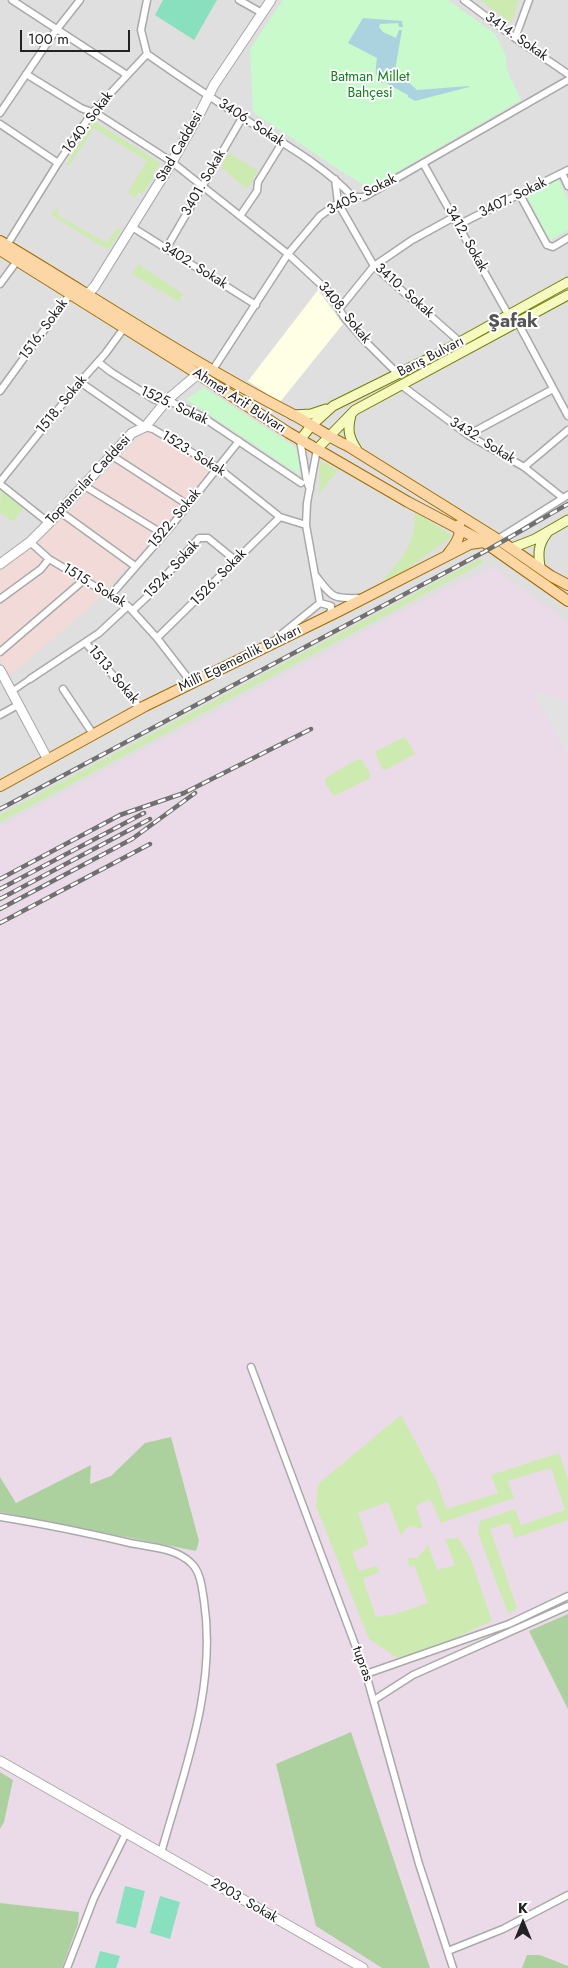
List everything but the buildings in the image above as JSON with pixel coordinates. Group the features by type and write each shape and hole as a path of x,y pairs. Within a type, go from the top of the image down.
{"main road":[{"name":"Ahmet Arif Bulvarı","path":"2,245 17,261 71,293 300,440 408,502 484,542 568,601"},
{"name":"Ahmet Arif Bulvarı","path":"2,245 88,294 212,371 359,453 498,539 568,585"},
{"name":"Barış Bulvarı","path":"300,440 311,426 333,406 460,342 568,282"},
{"name":"Barış Bulvarı","path":"317,449 356,410 568,295"},
{"path":"292,415 311,414 333,406"},
{"path":"350,415 348,433 351,442 359,453"},
{"path":"448,556 458,540 461,529 456,514"},
{"path":"512,548 529,542 568,520"},
{"path":"540,567 538,554 540,542 548,531"},
{"name":"Millî Egemenlik Bulvarı","path":"0,786 140,708 191,682 328,616 470,544 484,542"}],"street":[{"path":"12,0 58,28 127,75"},
{"path":"0,114 58,28 80,0"},
{"path":"146,54 141,30 147,0"},
{"path":"239,0 262,13"},
{"name":"Stad Caddesi","path":"88,294 132,228 172,162 214,85 271,0"},
{"name":"3414. Sokak","path":"464,0 568,74"},
{"path":"515,38 529,0"},
{"name":"1640. Sokak","path":"2,245 92,113 146,54"},
{"name":"3406. Sokak","path":"146,54 208,97 335,179 353,197"},
{"name":"3408. Sokak","path":"26,74 81,108 99,115 172,162 288,254 329,292 344,317 398,374"},
{"name":"3405. Sokak","path":"212,371 288,254 320,216 338,203 353,197 364,197 568,80"},
{"name":"3401. Sokak","path":"166,249 242,118"},
{"path":"0,124 58,163"},
{"path":"240,216 257,191 258,182 282,143"},
{"name":"3412. Sokak","path":"423,163 509,316"},
{"path":"565,172 568,186"},
{"name":"3407. Sokak","path":"458,225 565,172"},
{"name":"3410. Sokak","path":"335,179 338,203 374,266 460,342"},
{"path":"520,195 547,245 553,247 568,238"},
{"path":"340,308 374,266 412,240 454,216"},
{"name":"3402. Sokak","path":"132,228 256,305"},
{"path":"0,284 17,261"},
{"name":"1516. Sokak","path":"0,391 71,293"},
{"path":"518,323 568,416"},
{"name":"1518. Sokak","path":"0,483 80,382 122,333 124,328"},
{"name":"1525. Sokak","path":"98,362 154,400 167,400 201,416 301,483"},
{"name":"Toptancılar Caddesi","path":"0,564 30,542 132,433 145,427 167,400 198,374"},
{"name":"1523. Sokak","path":"80,382 145,427 153,429 218,468 280,517 306,524"},
{"name":"3432. Sokak","path":"402,385 468,435 524,467 566,497"},
{"path":"468,435 552,389"},
{"path":"524,467 568,430"},
{"path":"300,440 306,482 310,490"},
{"name":"1522. Sokak","path":"110,595 188,505 239,441"},
{"path":"317,449 306,524 320,603"},
{"path":"111,455 188,505"},
{"path":"0,483 49,523"},
{"path":"83,485 163,534"},
{"path":"498,539 566,497"},
{"path":"60,511 135,566"},
{"name":"1526. Sokak","path":"157,638 280,517"},
{"name":"1524. Sokak","path":"30,679 86,642 155,589 199,538 208,538 235,560"},
{"name":"1515. Sokak","path":"30,542 49,559 131,608 191,682"},
{"path":"0,599 41,568 49,559"},
{"path":"316,575 334,597 343,599 363,598"},
{"path":"0,652 85,579"},
{"path":"320,603 331,606 328,616"},
{"path":"269,644 320,603"},
{"name":"1513. Sokak","path":"86,642 140,708"},
{"path":"0,670 48,760"},
{"path":"11,692 30,679"},
{"path":"63,689 93,734"},
{"path":"0,714 18,705"},
{"name":"tupras","path":"251,1367 366,1674 419,1864 454,1968"},
{"path":"0,1517 52,1526 171,1552 192,1563 198,1573 207,1618 207,1668 198,1720 161,1853"},
{"path":"366,1674 509,1624 568,1596"},
{"path":"374,1700 413,1675 568,1606"},
{"name":"2903. Sokak","path":"0,1761 363,1968"},
{"path":"67,1968 94,1898 126,1833"},
{"path":"448,1951 503,1928 568,1895"}],"shaded area":[{"path":"0,0 568,0 568,1968 0,1968"},
{"path":"318,290 343,324 280,402 248,381"},
{"path":"146,430 213,470 179,512 88,609 9,676 0,658 0,571 30,548 70,510"},
{"path":"494,568 568,622 568,1968 0,1968 0,827 447,588"},
{"path":"532,690 568,701 568,756"}],"green space":[{"path":"163,0 217,0 194,40 155,15"},
{"name":"Batman Millet Bahçesi","path":"283,0 448,0 495,34 506,56 506,68 521,100 369,188 253,112 250,49"},
{"path":"480,0 519,0 511,23"},
{"path":"94,121 160,163 159,169 156,168 152,175 154,176 143,194 139,192 135,198 128,192 147,161 94,128 69,166 66,164"},
{"path":"229,153 258,171 247,189 221,167"},
{"path":"558,179 568,199 568,230 550,240 527,196"},
{"path":"55,209 59,210 57,215 107,243 116,229 122,230 108,250 51,215"},
{"path":"138,264 183,294 179,302 132,274"},
{"path":"204,388 294,446 298,455 300,475 186,399"},
{"path":"320,461 338,470 319,494"},
{"path":"1,490 5,491 24,507 12,522 0,512"},
{"path":"415,513 452,536 385,585 385,577 398,563 411,541"},
{"path":"481,558 483,563 0,822 0,815"},
{"path":"404,737 415,754 385,770 382,769 375,752"},
{"path":"358,759 362,760 370,773 369,779 334,796 325,783 325,778"},
{"path":"401,1415 437,1482 446,1509 498,1493 491,1475 559,1453 568,1479 568,1520 515,1538 509,1523 490,1529 517,1608 510,1613 507,1611 478,1533 480,1521 515,1509 521,1525 565,1510 551,1468 508,1481 514,1498 441,1523 430,1499 416,1506 423,1529 409,1526 401,1535 388,1502 358,1513 369,1544 352,1552 359,1571 377,1566 379,1572 363,1579 376,1617 395,1614 428,1603 414,1565 409,1567 407,1558 417,1558 428,1545 437,1570 455,1565 445,1539 458,1538 470,1557 492,1621 403,1662 369,1639 316,1506 318,1484"},
{"path":"171,1437 199,1541 196,1551 0,1512 0,1477 16,1503 91,1465 90,1484 111,1476 145,1443"},
{"path":"568,1614 568,1709 529,1631"},
{"path":"351,1732 430,1968 382,1968 316,1926 276,1764"},
{"path":"0,1772 13,1780 4,1822 0,1829"},
{"path":"125,1886 145,1891 136,1928 116,1923"},
{"path":"160,1896 180,1902 170,1939 150,1933"},
{"path":"0,1903 79,1912 78,1924 62,1968 0,1968"},
{"path":"100,1951 120,1956 116,1968 95,1968"},
{"path":"527,1955 540,1955 568,1966 568,1968 522,1968"}],"water":[{"path":"363,18 402,21 403,27 399,27 398,23 380,24 379,27 383,32 396,38 399,30 402,30 395,70 417,90 469,87 415,101 408,97 408,95 384,82 382,83 376,75 377,58 348,43"}],"railway":[{"path":"0,809 484,552 568,504"},
{"path":"0,879 120,815 184,793 311,729"},
{"path":"0,909 132,839 195,793"},
{"path":"0,889 144,813"},
{"path":"0,899 150,819"},
{"path":"0,923 150,844"}],"district":[{"name":"Şafak","path":"513,322"}]}
